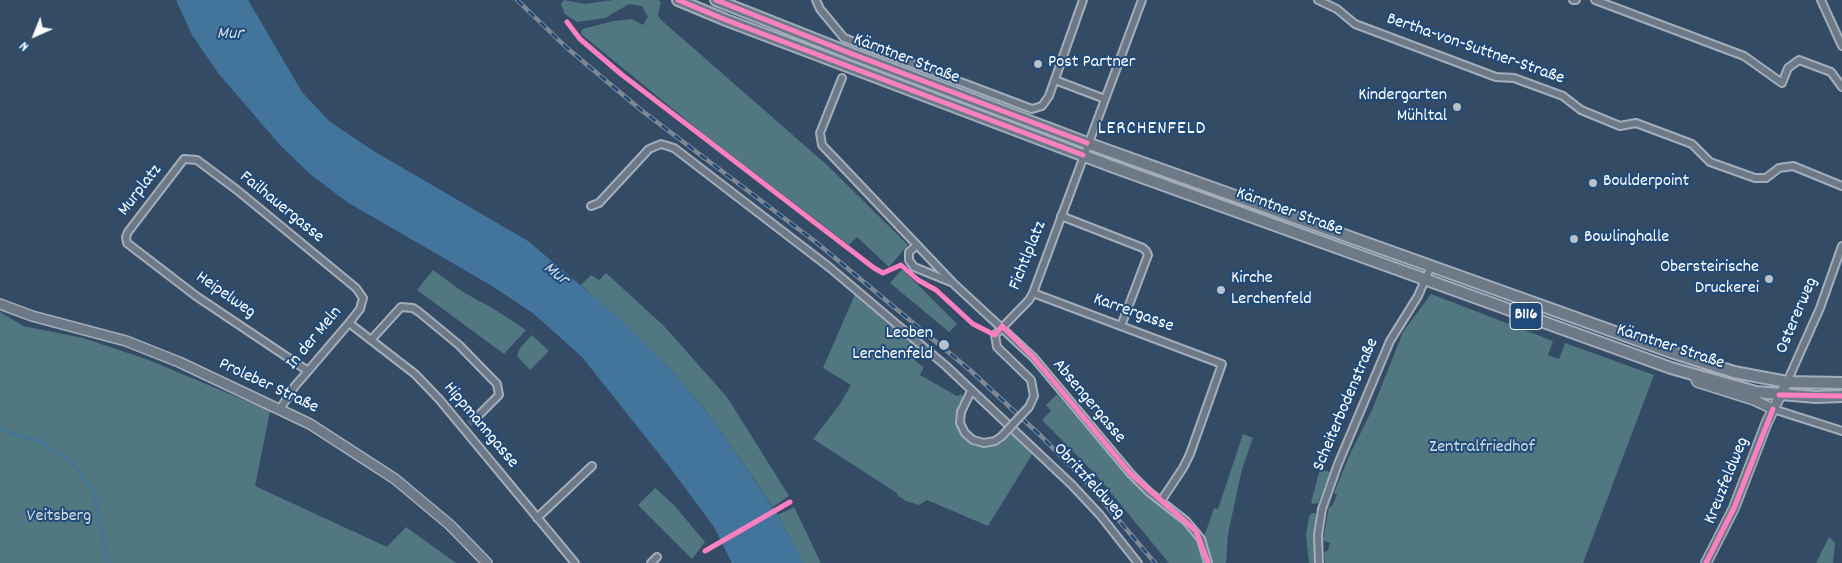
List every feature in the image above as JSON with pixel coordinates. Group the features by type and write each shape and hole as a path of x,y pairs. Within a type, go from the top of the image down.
{"main road":[{"name":"Kärntner Straße","path":"678,0 726,20 1332,250 1426,280 1694,375 1756,392 1779,395 1842,396"},
{"name":"Kärntner Straße","path":"716,0 1087,143 1708,364 1787,382 1842,383"},
{"name":"Proleber Straße","path":"0,304 32,316 99,332 179,362 280,409 329,435 395,479 450,525 487,563"},
{"path":"1694,375 1696,382 1754,400 1772,408"},
{"name":"Ostererweg","path":"1779,395 1787,382"},
{"name":"Kreuzfeldweg","path":"1706,563 1734,508 1772,408 1779,395"}],"street":[{"path":"816,0 820,10 844,38 1032,109 1038,108 1043,104 1055,80 1083,0"},
{"path":"1055,80 1105,99 1142,0"},
{"name":"Bertha-von-Suttner-Straße","path":"1318,0 1337,9 1354,24 1496,77 1514,78 1563,96 1581,110 1620,126 1636,124 1692,144 1710,162 1728,169 1760,179 1766,178 1779,168 1793,166 1842,186"},
{"path":"1595,0 1744,56 1782,83 1788,68 1793,62 1799,60 1831,72 1842,87"},
{"path":"1821,0 1842,46"},
{"name":"Absengergasse","path":"842,78 820,133 822,145 954,284 1002,326 1034,358 1130,474 1161,500"},
{"name":"Fichtlplatz","path":"1002,326 1029,300 1033,293 1087,143 1105,99"},
{"name":"Obritzfeldweg","path":"591,206 599,203 649,149 661,144 674,148 829,267 946,366 1072,485 1100,515 1138,563"},
{"name":"Murplatz","path":"127,243 126,236 128,232 184,160"},
{"name":"Failhauergasse","path":"184,160 197,160 356,288"},
{"name":"Fichtlplatz","path":"1061,216 1143,248 1146,251 1148,255 1121,326"},
{"name":"Heipelweg","path":"127,243 196,296 308,371"},
{"path":"917,245 909,252 909,260 914,267 954,284"},
{"name":"Ostererweg","path":"1787,382 1820,308 1842,246"},
{"name":"Scheiterbodenstraße","path":"1319,563 1318,535 1322,509 1338,464 1397,326 1426,280 1431,266"},
{"name":"In der Meln","path":"280,409 308,371 349,323 363,302 360,292 356,288"},
{"name":"Karrergasse","path":"1033,293 1222,364 1190,454 1183,468 1161,500"},
{"path":"371,340 401,307 413,308 482,367 497,384 500,394 476,418"},
{"name":"Hippmanngasse","path":"349,323 415,374 467,426 537,518 575,563"},
{"path":"971,391 961,412 960,423 965,433 973,440 984,443 994,441 1002,436 1029,407 1034,396 1031,380 997,347 995,335 1002,326"},
{"path":"1772,408 1842,431"},
{"path":"537,518 592,466"},
{"path":"1161,500 1196,531 1208,563"},
{"path":"651,563 657,557"}],"green space":[{"path":"564,0 585,4 613,0 658,0 661,2 658,14 660,19 827,165 908,245 889,267 857,237 849,245 701,132 581,34 582,29 614,21 632,19 643,25 648,17 642,6 629,4 605,18 577,22 565,14 561,4"},
{"path":"902,269 957,324 949,332 890,283"},
{"path":"433,270 463,292 526,330 504,354 417,290"},
{"path":"606,273 664,326 727,397 789,496 773,507 708,413 668,367 581,285 591,275 599,280"},
{"path":"856,292 921,350 915,361 924,367 920,375 957,396 962,394 963,398 956,422 964,438 974,445 985,448 997,445 1011,434 1033,453 988,526 927,500 919,505 906,501 897,493 813,439 840,404 851,385 823,368"},
{"name":"Zentralfriedhof","path":"1431,294 1553,341 1548,355 1559,359 1565,343 1654,375 1583,563 1325,563 1324,553 1328,550 1330,543 1323,540 1329,507 1332,506 1337,495 1334,493 1349,456 1372,410 1403,332"},
{"name":"Veitsberg","path":"0,312 23,326 83,338 149,360 270,411 255,486 387,547 406,527 456,563 0,563"},
{"path":"532,335 549,351 530,370 517,356 520,348"},
{"path":"1057,394 1132,481 1186,524 1197,536 1205,563 1169,563 1097,476 1042,420 1051,411 1046,405"},
{"path":"1243,434 1253,438 1242,469 1228,534 1226,563 1210,563 1204,537 1214,508 1218,509"},
{"path":"1320,469 1330,472 1318,503 1313,504 1311,502"},
{"path":"655,488 674,505 705,542 692,559 638,505"},
{"path":"794,507 821,563 803,563 778,515"},
{"path":"1315,513 1316,516 1314,563 1309,563 1306,535 1309,516"},
{"path":"1829,537 1835,543 1833,563 1816,563"}],"water":[{"name":"Mur","path":"176,0 248,0 302,92 329,121 372,150 528,241 612,312 668,367 708,413 778,515 803,563 732,563 714,527 671,469 582,357 534,314 492,286 347,202 310,174 280,145 218,73 192,35"}],"waterway":[{"path":"0,428 18,436 36,440 68,458 94,492 108,563"}],"tunnel":[{"path":"469,424 476,418"}],"railway":[{"path":"517,0 567,48 641,110 817,243 971,371 1042,437 1088,484 1155,563"}],"cycle path":[{"path":"678,0 726,20 1083,155"},
{"path":"716,0 1087,143"},
{"path":"567,22 580,39 621,74 874,268 883,273 901,265 918,280 936,290 973,324 995,335 1002,326 1034,358 1131,474 1196,531 1208,563"},
{"path":"1779,395 1842,396"},
{"path":"1706,563 1734,508 1773,409"},
{"path":"705,551 790,502"}],"place":[{"name":"Post Partner","path":"1038,64"},
{"name":"Kindergarten Mühltal","path":"1457,107"},
{"name":"Boulderpoint","path":"1593,183"},
{"name":"Bowlinghalle","path":"1574,239"},
{"name":"Obersteirische Druckerei","path":"1769,279"},
{"name":"Kirche Lerchenfeld","path":"1221,290"},
{"name":"Leoben Lerchenfeld","path":"944,345"}],"district":[{"name":"LERCHENFELD","path":"1152,130"}]}
